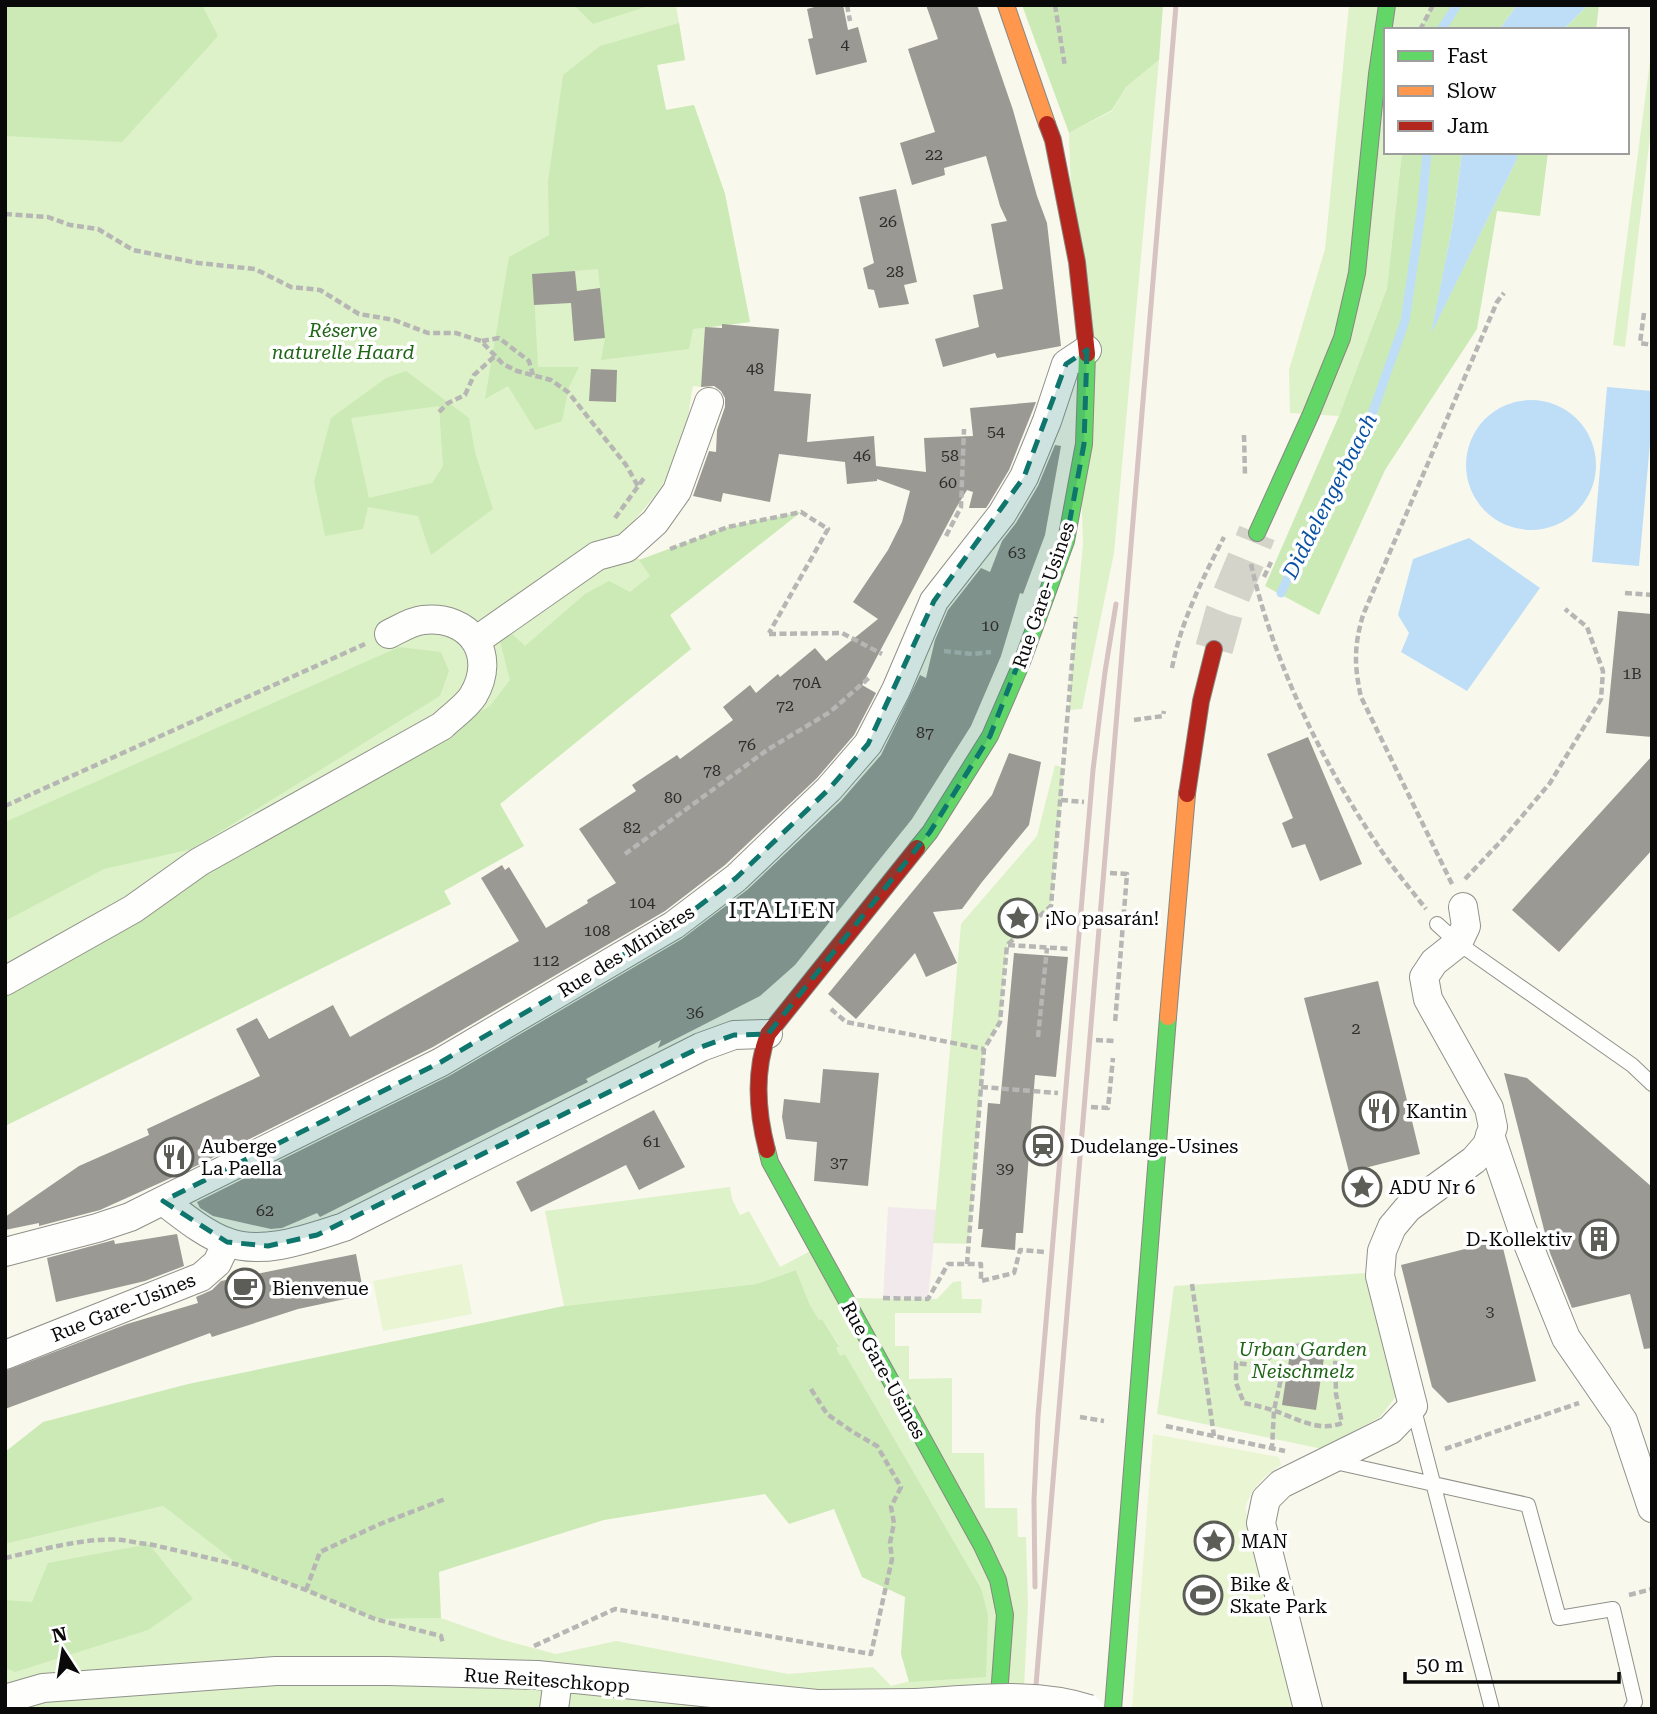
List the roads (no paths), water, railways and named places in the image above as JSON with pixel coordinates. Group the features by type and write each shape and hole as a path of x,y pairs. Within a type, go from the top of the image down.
{"street":[{"name":"Rue Gare-Usines","path":"998,1709 1005,1615 998,1580 982,1546 770,1162 762,1138 759,1069 763,1044 768,1034 930,832 990,736 1023,662 1066,541 1084,444 1087,351 1077,262 1053,139 1006,5"},
{"path":"1257,533 1342,338 1357,273 1377,74 1387,5"},
{"name":"Rue des Minières","path":"5,1252 130,1217 441,1062 674,925 736,878 829,789 868,744 896,691 903,652 934,601 1002,514 1024,477 1066,364 1087,351"},
{"path":"477,640 597,556 626,548 655,522 677,491 709,402"},
{"path":"5,981 134,909 199,862 442,726 472,697 483,669 477,640 452,621 421,620 388,634"},
{"path":"1113,1709 1145,1286 1189,776 1201,701 1214,649"},
{"path":"1308,1709 1261,1523 1266,1499 1281,1484 1390,1430 1413,1406 1380,1276 1382,1251 1392,1227 1408,1208 1474,1160 1487,1145 1493,1126 1489,1108 1429,999 1424,977 1434,962 1458,943 1466,926 1459,898"},
{"path":"163,1201 227,1242 245,1246 291,1242 344,1227 701,1047 734,1035 768,1034"},
{"path":"1490,1135 1522,1229 1566,1338 1623,1421 1652,1508"},
{"name":"Rue Gare-Usines","path":"5,1355 201,1277 217,1263 227,1242"},
{"name":"Rue Reiteschkopp","path":"5,1699 43,1688 276,1671 449,1672 529,1675 776,1702 915,1703 1018,1698 1077,1705 1089,1709"},
{"path":"554,1709 558,1679"}],"lane":[{"path":"1437,924 1458,943 1632,1065 1652,1084"},
{"path":"1413,1406 1492,1709"},
{"path":"1329,1460 1528,1504 1559,1618 1613,1609 1635,1702 1631,1709"}],"water":[{"path":"1517,5 1588,5 1565,28 1500,28"},
{"path":"1462,154 1517,154 1517,159 1431,334 1453,223"},
{"path":"1607,387 1652,391 1652,421 1639,566 1592,562"},
{"path":"1531,400 1556,405 1577,419 1591,440 1596,465 1591,490 1577,511 1556,525 1531,530 1506,525 1485,511 1471,490 1466,465 1471,440 1485,419 1506,405"},
{"path":"1469,538 1540,588 1467,691 1401,652 1409,633 1398,615 1413,559"}],"waterway":[{"name":"Diddelengerbaach","path":"1442,28 1457,5"},
{"name":"Diddelengerbaach","path":"1281,593 1317,515 1369,423 1405,321 1427,154"}],"tunnel":[{"path":"1214,649 1224,613 1257,533"}],"railway":[{"path":"1034,1709 1176,5"},
{"path":"1035,1587 1034,1500 1038,1416 1093,770 1116,604"}],"place":[{"name":"¡No pasarán!","path":"1018,918"},
{"name":"Kantin","path":"1379,1111"},
{"name":"Dudelange-Usines","path":"1043,1146"},
{"name":"Auberge La Paella","path":"174,1157"},
{"name":"ADU Nr 6","path":"1362,1187"},
{"name":"D-Kollektiv","path":"1599,1239"},
{"name":"Bienvenue","path":"245,1288"},
{"name":"MAN","path":"1214,1541"},
{"name":"Bike & Skate Park","path":"1203,1595"}],"district":[{"name":"ITALIEN","path":"783,910"}],"park label":[{"name":"Réserve naturelle Haard","path":"343,341"},
{"name":"Urban Garden Neischmelz","path":"1303,1360"}]}
